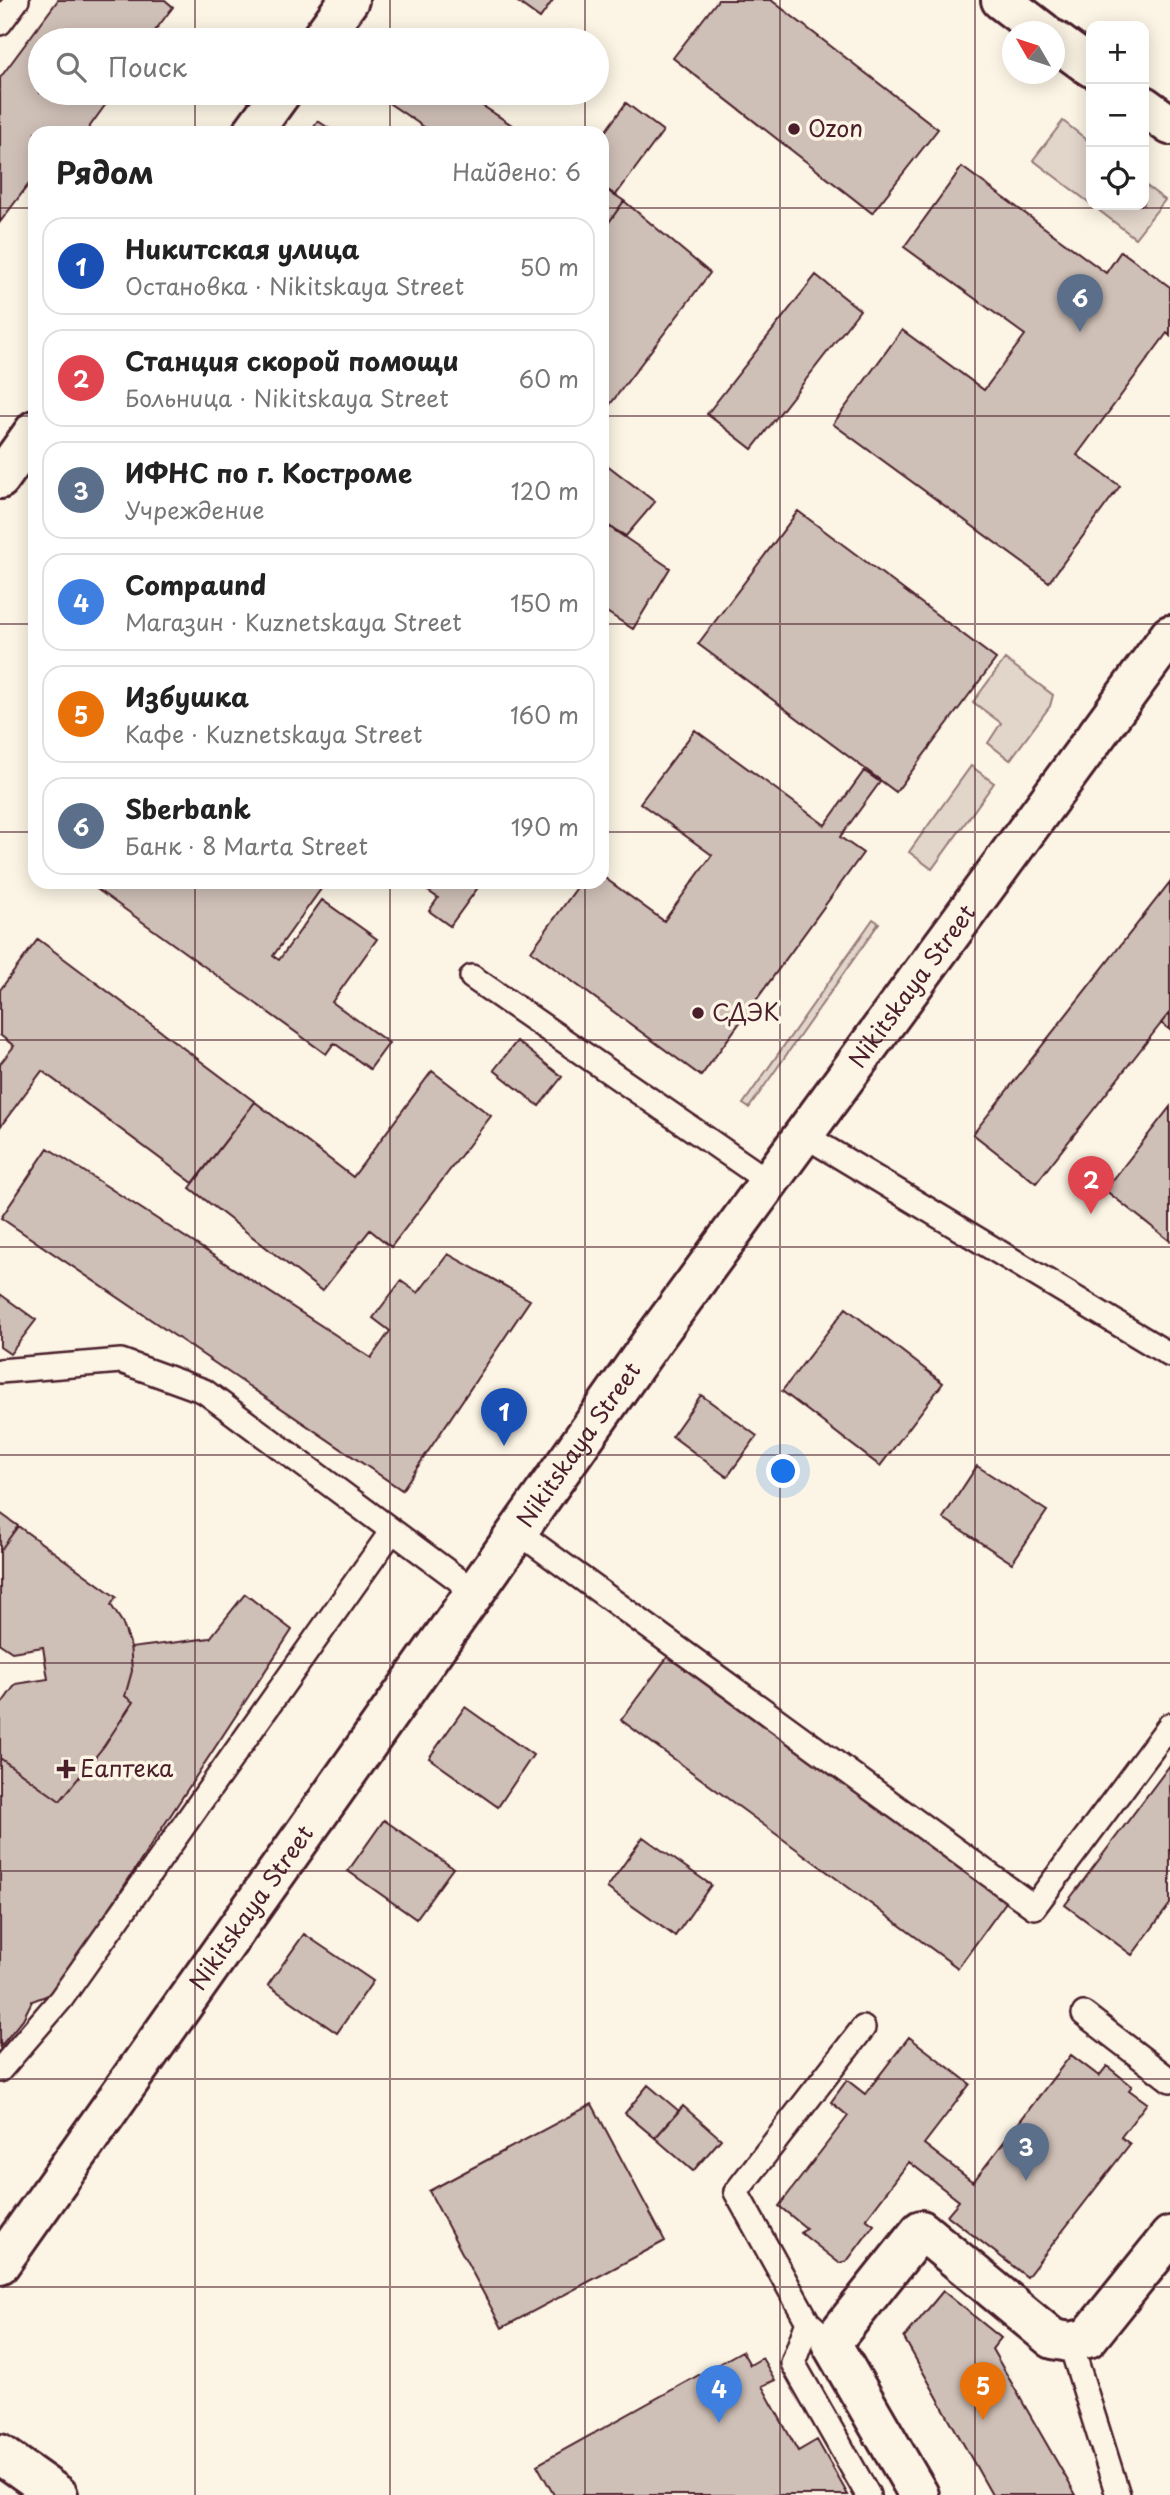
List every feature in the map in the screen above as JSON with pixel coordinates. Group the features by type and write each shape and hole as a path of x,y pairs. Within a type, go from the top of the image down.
{"street":[{"path":"329,28 349,0"},
{"path":"1001,0 1029,21"},
{"path":"1065,48 1086,63"},
{"path":"257,126 272,105"},
{"path":"1149,110 1170,125"},
{"name":"Nikitskaya Street","path":"0,2264 475,1591 769,1182 1170,635"},
{"path":"919,2495 820,2332 921,2230 1053,2339 1070,2342 1088,2338 1170,2236"},
{"path":"0,2454 58,2495"}],"lane":[{"path":"0,23 17,0"},
{"path":"472,976 769,1182"},
{"path":"804,1135 1170,1355"},
{"path":"0,1371 121,1361 204,1391 475,1591"},
{"path":"0,2070 61,1998 392,1531"},
{"path":"518,1532 1034,1907 1170,1725"},
{"path":"1084,2014 1170,2080"},
{"path":"863,2028 736,2192 820,2332 793,2363 868,2495"},
{"path":"1070,2342 1118,2495"}],"shaded area":[{"path":"1063,121 1086,139 1086,200 1033,160"},
{"path":"1149,188 1165,200 1135,238 1099,210 1149,210"},
{"path":"1005,659 1053,695 1050,706 1010,760 988,743 1001,723 973,702"},
{"path":"971,766 994,783 932,869 909,852"},
{"path":"873,919 879,923 749,1108 743,1104"}],"building":[{"path":"58,0 165,0 173,7 157,28 37,28"},
{"path":"515,0 553,0 540,18"},
{"path":"718,0 771,0 938,129 872,213 673,58"},
{"path":"28,40 28,105 105,105 90,126 28,126 28,185 0,222 0,78"},
{"path":"626,103 663,131 615,196 609,191 609,126"},
{"path":"392,105 481,105 513,126 423,126"},
{"path":"962,167 1106,273 1121,251 1170,287 1170,336 1167,333 1077,455 1120,486 1049,582 833,424 902,330 984,390 1025,335 904,247"},
{"path":"609,191 624,201 609,222"},
{"path":"624,201 710,273 609,406 609,222"},
{"path":"816,275 860,310 752,449 707,414"},
{"path":"609,466 655,502 626,536 609,526"},
{"path":"798,511 996,659 896,792 698,644"},
{"path":"609,527 670,568 633,629 609,614"},
{"path":"695,730 825,825 864,771 880,782 840,837 863,853 701,1076 531,951 576,889 609,889 609,881 664,921 712,855 640,803"},
{"path":"1170,882 1170,1012 1036,1183 973,1134"},
{"path":"97,889 321,889 273,956 279,960 322,900 377,939 332,1002 389,1043 370,1069 334,1043 326,1054"},
{"path":"425,889 477,889 450,926 429,911 438,898"},
{"path":"38,939 255,1102 193,1183 42,1071 0,1127 0,1064 14,1046 0,1035 0,990"},
{"path":"1170,1012 1170,1030 1161,1023"},
{"path":"517,1041 562,1077 539,1106 494,1070"},
{"path":"432,1071 491,1116 391,1247 370,1230 322,1291 190,1188 255,1102 353,1177"},
{"path":"1170,1107 1170,1241 1105,1190"},
{"path":"48,1148 371,1358 390,1331 373,1318 401,1281 418,1293 448,1254 530,1300 402,1490 1,1218"},
{"path":"0,1294 36,1320 10,1354 0,1347"},
{"path":"846,1308 943,1383 880,1466 782,1391"},
{"path":"701,1395 757,1436 727,1477 672,1436"},
{"path":"977,1466 1047,1511 1012,1563 943,1518"},
{"path":"0,1513 18,1526 0,1551"},
{"path":"0,1513 116,1597 111,1605 122,1622 131,1648 210,1638 245,1594 292,1630 54,1993 32,2001 23,2019 0,2047 0,1706 16,1684 48,1679 43,1647 12,1652 0,1644"},
{"path":"18,1526 116,1597 111,1605 122,1622 130,1643 132,1671 125,1696 133,1702 104,1746 60,1801 0,1758 0,1706 16,1684 48,1679 43,1647 12,1652 0,1644 0,1551"},
{"path":"669,1655 1006,1902 958,1968 621,1720"},
{"path":"465,1707 533,1755 498,1807 429,1758"},
{"path":"1170,1765 1170,1904 1132,1955 1065,1905"},
{"path":"384,1820 453,1868 416,1919 348,1871"},
{"path":"643,1837 711,1885 675,1936 607,1888"},
{"path":"304,1934 373,1981 337,2033 268,1985"},
{"path":"909,2037 970,2084 924,2144 973,2182 1071,2055 1099,2076 1107,2066 1132,2086 1129,2090 1147,2103 1121,2137 1130,2144 1027,2277 947,2215 959,2201 909,2162 866,2219 874,2225 847,2261 839,2263 801,2233 806,2228 779,2206 848,2116 831,2102 847,2080 865,2094"},
{"path":"648,2085 679,2111 655,2138 625,2113"},
{"path":"592,2104 665,2241 502,2328 429,2191"},
{"path":"683,2106 721,2139 693,2171 655,2138"},
{"path":"943,2291 1001,2338 992,2349 1076,2495 992,2495 904,2338"},
{"path":"742,2351 750,2365 762,2358 775,2380 762,2386 798,2451 817,2440 848,2495 554,2495 537,2465"}],"place":[{"name":"Ozon","path":"794,129"},
{"name":"Sberbank","path":"1080,332"},
{"name":"СДЭК","path":"698,1013"},
{"name":"Станция скорой помощи","path":"1091,1214"},
{"name":"Никитская улица","path":"504,1446"},
{"name":"Еаптека","path":"66,1769"},
{"name":"ИФНС по г. Костроме","path":"1026,2181"},
{"name":"Избушка","path":"983,2420"},
{"name":"Compaund","path":"719,2423"}]}
